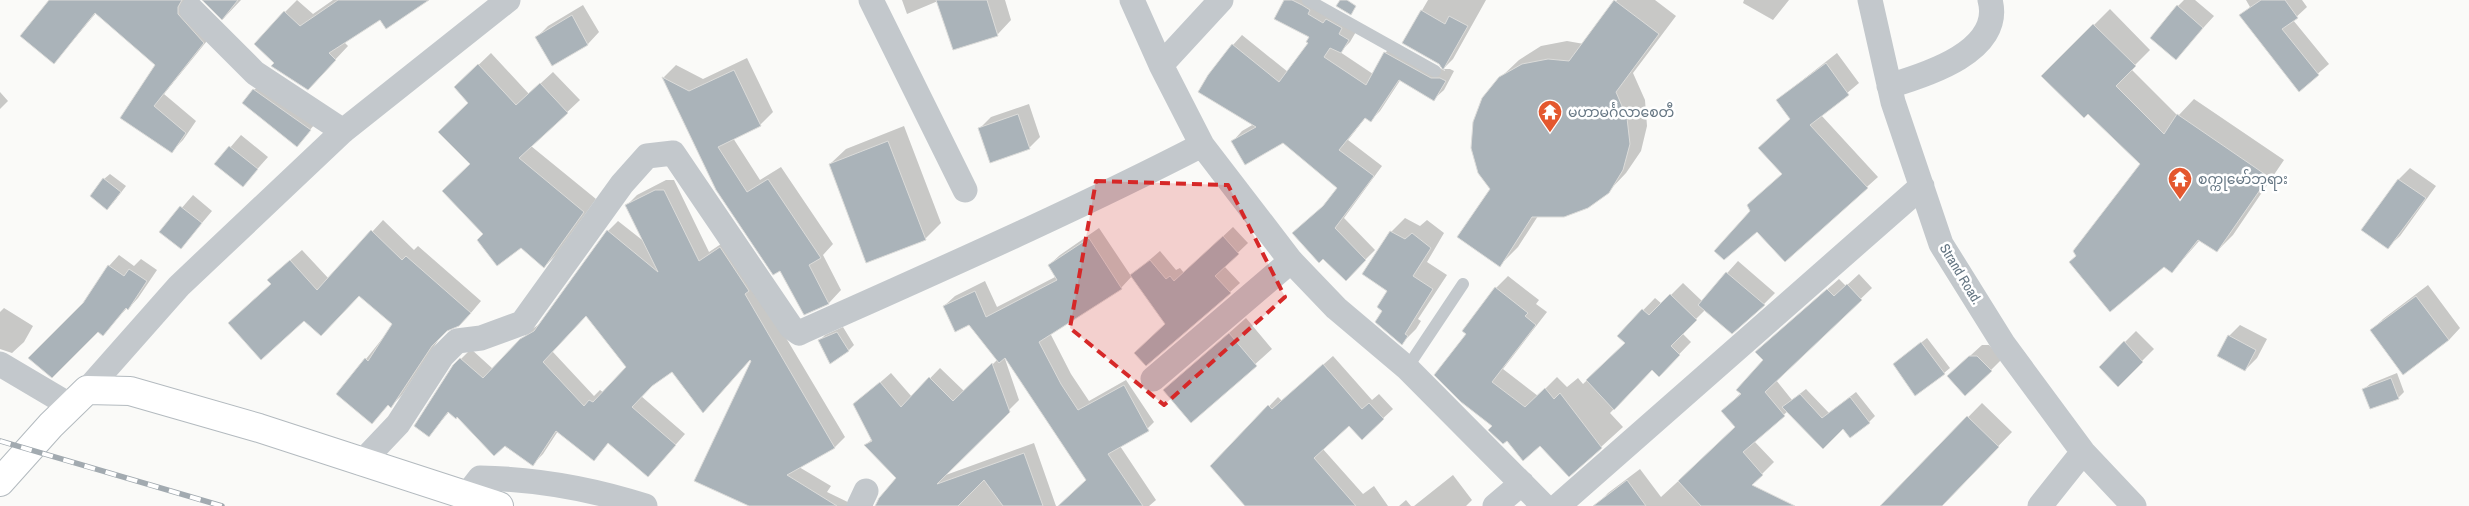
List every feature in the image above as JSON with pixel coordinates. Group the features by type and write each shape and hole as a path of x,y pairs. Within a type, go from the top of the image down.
{"main road":[{"path":"0,482 79,398 130,391 259,428 361,463 499,506"}],"street":[{"path":"0,364 79,398 179,286 343,131 508,0"},
{"path":"871,0 965,190"},
{"path":"1132,0 1202,145 1291,261 1336,308 1407,368 1544,506"},
{"path":"1162,65 1221,0"},
{"name":"Strand Road.","path":"1870,0 1889,86 1941,244 2004,345 2083,452 2134,506"},
{"path":"1889,86 1919,78 1961,58 1973,48 1988,29 1993,11 1990,0"},
{"path":"192,10 255,73 343,131"},
{"path":"361,463 398,424 442,356 457,341 481,338 522,323 622,184 647,156 673,153 791,327 800,333 1018,236 1113,191 1202,145"},
{"path":"1558,506 1922,186"},
{"path":"1153,380 1291,261"},
{"path":"2040,506 2083,452"},
{"path":"466,496 480,478 507,478 550,483 645,506"},
{"path":"1495,506 1522,483"}],"lane":[{"path":"1308,0 1435,71"},
{"path":"1407,368 1463,284"}],"highlighted area":[{"path":"1096,181 1228,185 1285,297 1164,405 1070,328"}],"building":[{"path":"49,0 182,0 178,7 178,14 204,43 154,106 186,133 172,153 120,118 155,65 95,13 54,64 20,36"},
{"path":"202,0 238,0 222,20"},
{"path":"338,0 429,0 386,29 380,20 329,53 336,60 308,90 271,66 274,63 254,44 284,11 300,26"},
{"path":"936,0 987,0 998,36 953,50"},
{"path":"1284,0 1292,0 1302,5 1310,10 1308,14 1323,23 1326,19 1342,28 1339,34 1349,40 1341,53 1330,48 1324,57 1366,85 1384,52 1431,78 1440,78 1446,81 1434,101 1399,80 1371,122 1365,118 1339,150 1374,176 1335,228 1366,260 1346,281 1323,259 1319,263 1292,233 1323,206 1337,188 1283,143 1245,165 1231,141 1256,127 1198,92 1208,75 1232,44 1279,82 1308,43 1306,42 1309,37 1274,19"},
{"path":"1340,0 1347,0 1356,6 1351,15 1336,6"},
{"name":"မဟာမင်္ဂလာစေတီ","path":"1614,0 1659,34 1616,92 1627,118 1630,144 1623,170 1609,193 1588,208 1564,217 1532,217 1500,267 1457,237 1490,189 1478,173 1471,148 1473,122 1482,98 1499,77 1522,64 1548,59 1569,61"},
{"path":"2261,0 2285,0 2298,18 2282,29 2319,75 2299,92 2239,15"},
{"path":"2177,5 2203,28 2176,60 2150,38"},
{"path":"1421,10 1445,24 1449,16 1468,26 1443,70 1439,64 1402,43"},
{"path":"572,15 588,45 552,66 535,37"},
{"path":"2093,24 2136,66 2116,86 2164,134 2177,114 2269,177 2217,252 2198,240 2172,273 2164,267 2110,312 2069,262 2076,256 2073,251 2140,164 2088,114 2084,118 2041,76"},
{"path":"1826,63 1849,95 1810,125 1868,188 1785,262 1757,232 1724,260 1714,251 1750,211 1747,205 1782,174 1758,148 1790,119 1776,100"},
{"path":"478,64 516,105 540,83 568,113 519,158 584,212 544,268 521,248 497,266 477,240 483,234 442,191 470,164 438,132 468,103 454,87"},
{"path":"734,70 761,126 718,147 747,192 768,179 821,258 809,265 829,304 804,315 780,271 773,275 716,190 662,77 689,91"},
{"path":"253,89 311,130 297,147 242,103"},
{"path":"1018,114 1030,149 990,163 978,128"},
{"path":"888,141 926,240 866,263 829,164"},
{"path":"229,146 258,169 243,187 214,164"},
{"path":"103,178 121,192 107,210 90,196"},
{"path":"2398,179 2426,198 2388,249 2361,230"},
{"path":"655,190 664,190 699,261 720,247 749,291 745,294 835,448 787,475 837,506 749,506 694,481 750,360 703,413 672,372 652,386 632,407 676,445 648,477 608,443 594,461 556,431 533,466 505,446 494,456 457,417 456,419 448,412 429,437 414,426 453,365 460,358 483,378 520,339 534,331 607,230 658,272 625,205","holes":["586,316 626,367 593,402 589,400 584,406 543,362"]},
{"path":"180,206 202,223 181,249 159,232"},
{"path":"371,230 402,260 406,256 471,313 459,326 447,331 432,346 391,408 388,405 372,424 336,394 365,358 368,361 392,324 359,296 321,336 304,321 261,360 228,323 271,284 267,280 290,260 317,290"},
{"path":"1390,231 1405,239 1412,233 1431,248 1413,276 1433,289 1405,334 1408,336 1402,345 1375,322 1382,311 1377,307 1387,291 1362,274"},
{"path":"1223,236 1239,254 1215,276 1231,293 1146,366 1134,353 1165,324 1130,275 1150,260 1166,279 1170,276 1174,281"},
{"path":"1089,238 1122,289 1039,342 1061,384 1078,410 1124,385 1149,431 1108,454 1143,506 1058,506 1086,480 1005,358 999,363 969,325 955,332 943,306 975,291 986,317 1057,280 1048,265"},
{"path":"108,265 124,276 129,269 147,281 128,310 126,308 103,336 98,332 52,378 28,358 83,303"},
{"path":"1726,272 1765,305 1732,334 1698,305"},
{"path":"1847,284 1862,300 1765,392 1785,416 1743,452 1763,475 1752,485 1795,506 1701,506 1678,481 1735,427 1721,411 1741,394 1736,390 1763,360 1755,352 1827,289 1834,296"},
{"path":"1495,287 1528,313 1525,316 1536,325 1492,382 1525,407 1545,388 1554,399 1560,393 1602,448 1569,477 1540,446 1523,461 1507,441 1503,444 1488,430 1492,426 1461,402 1434,375 1466,334 1462,331"},
{"path":"1670,294 1697,320 1671,346 1680,355 1659,377 1652,370 1614,410 1586,380 1625,343 1617,336 1642,309 1649,315"},
{"path":"2416,296 2449,340 2403,375 2370,330"},
{"path":"837,332 849,351 830,364 818,340"},
{"path":"1229,333 1257,366 1191,423 1163,390"},
{"path":"2228,335 2256,350 2245,371 2217,356"},
{"path":"2124,341 2143,362 2118,387 2099,367"},
{"path":"1921,342 1945,374 1915,396 1893,364"},
{"path":"1969,356 1977,356 1992,371 1965,396 1947,376"},
{"path":"992,363 1010,412 937,484 1024,453 1043,506 1003,506 984,480 958,506 875,506 879,498 896,478 864,445 872,441 853,404 880,382 901,407 929,377 953,401"},
{"path":"1323,364 1362,409 1369,403 1384,419 1362,440 1349,426 1314,458 1356,506 1245,506 1210,466 1268,405 1272,409"},
{"path":"2391,378 2399,399 2370,409 2362,389"},
{"path":"1800,394 1822,418 1850,397 1870,423 1850,438 1843,429 1823,449 1782,407"},
{"path":"1967,416 1999,447 1942,506 1880,506"},
{"path":"1627,480 1646,506 1593,506"}],"railway":[{"path":"0,441 222,506"}],"place":[{"name":"မဟာမင်္ဂလာစေတီ","path":"1550,133"},
{"name":"စက္ကုမော်ဘုရား","path":"2180,200"}]}
